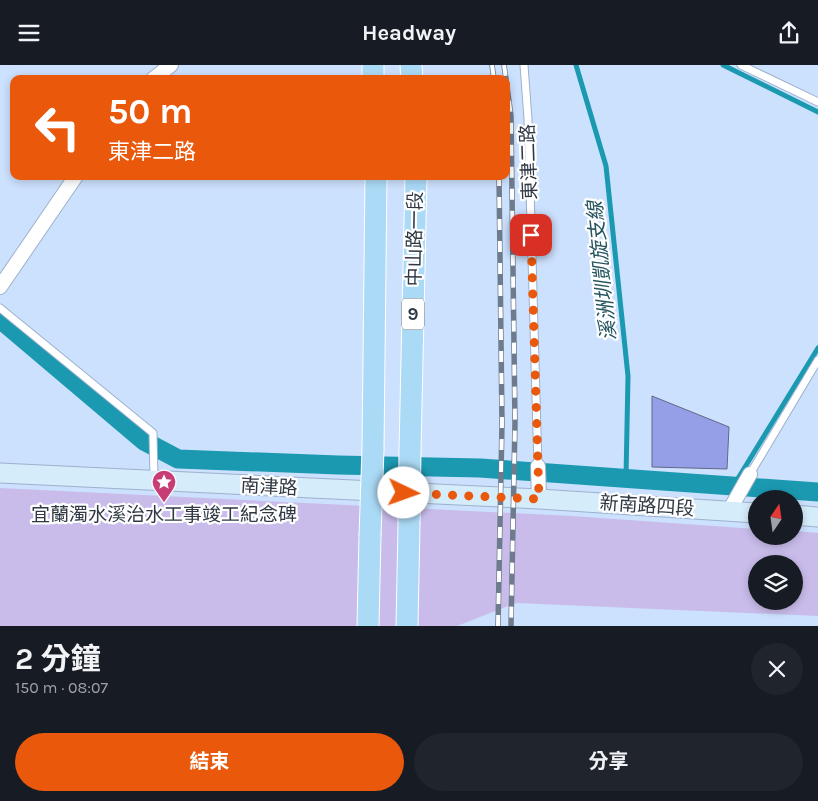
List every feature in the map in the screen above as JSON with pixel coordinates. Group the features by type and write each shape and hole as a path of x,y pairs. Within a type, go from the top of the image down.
{"main road":[{"name":"中山路一段","path":"368,626 373,449 376,180"},
{"name":"中山路一段","path":"407,626 416,180"}],"street":[{"path":"158,75 171,65"},
{"path":"0,287 73,180"},
{"name":"東津二路","path":"538,466 538,491"},
{"name":"南津路","path":"0,473 154,482 538,491"},
{"path":"729,511 750,474"},
{"name":"新南路四段","path":"538,491 748,512"},
{"path":"803,516 818,517"}],"lane":[{"name":"東津二路","path":"524,65 528,119 538,466"},
{"path":"741,65 818,102"},
{"path":"0,308 154,433 154,482"},
{"path":"750,474 818,360"}],"shaded area":[{"path":"0,488 572,516 748,528 748,545 803,545 803,532 818,533 818,616 516,603 457,626 0,626"}],"building":[{"path":"652,396 729,427 727,469 652,467"}],"waterway":[{"name":"溪洲圳凱旋支線","path":"576,65 606,166 628,376 626,477"},
{"path":"723,65 818,112"},
{"path":"0,319 144,441 178,459 480,468 818,492"},
{"path":"734,485 818,348"}],"railway":[{"path":"492,65 493,75"},
{"path":"504,65 505,75"},
{"path":"510,109 515,422 511,626"},
{"path":"498,626 502,423 499,180"}],"place":[{"name":"宜蘭濁水溪治水工事竣工紀念碑","path":"164,503"}],"route":[{"path":"404,493 539,499 531,235"}]}
